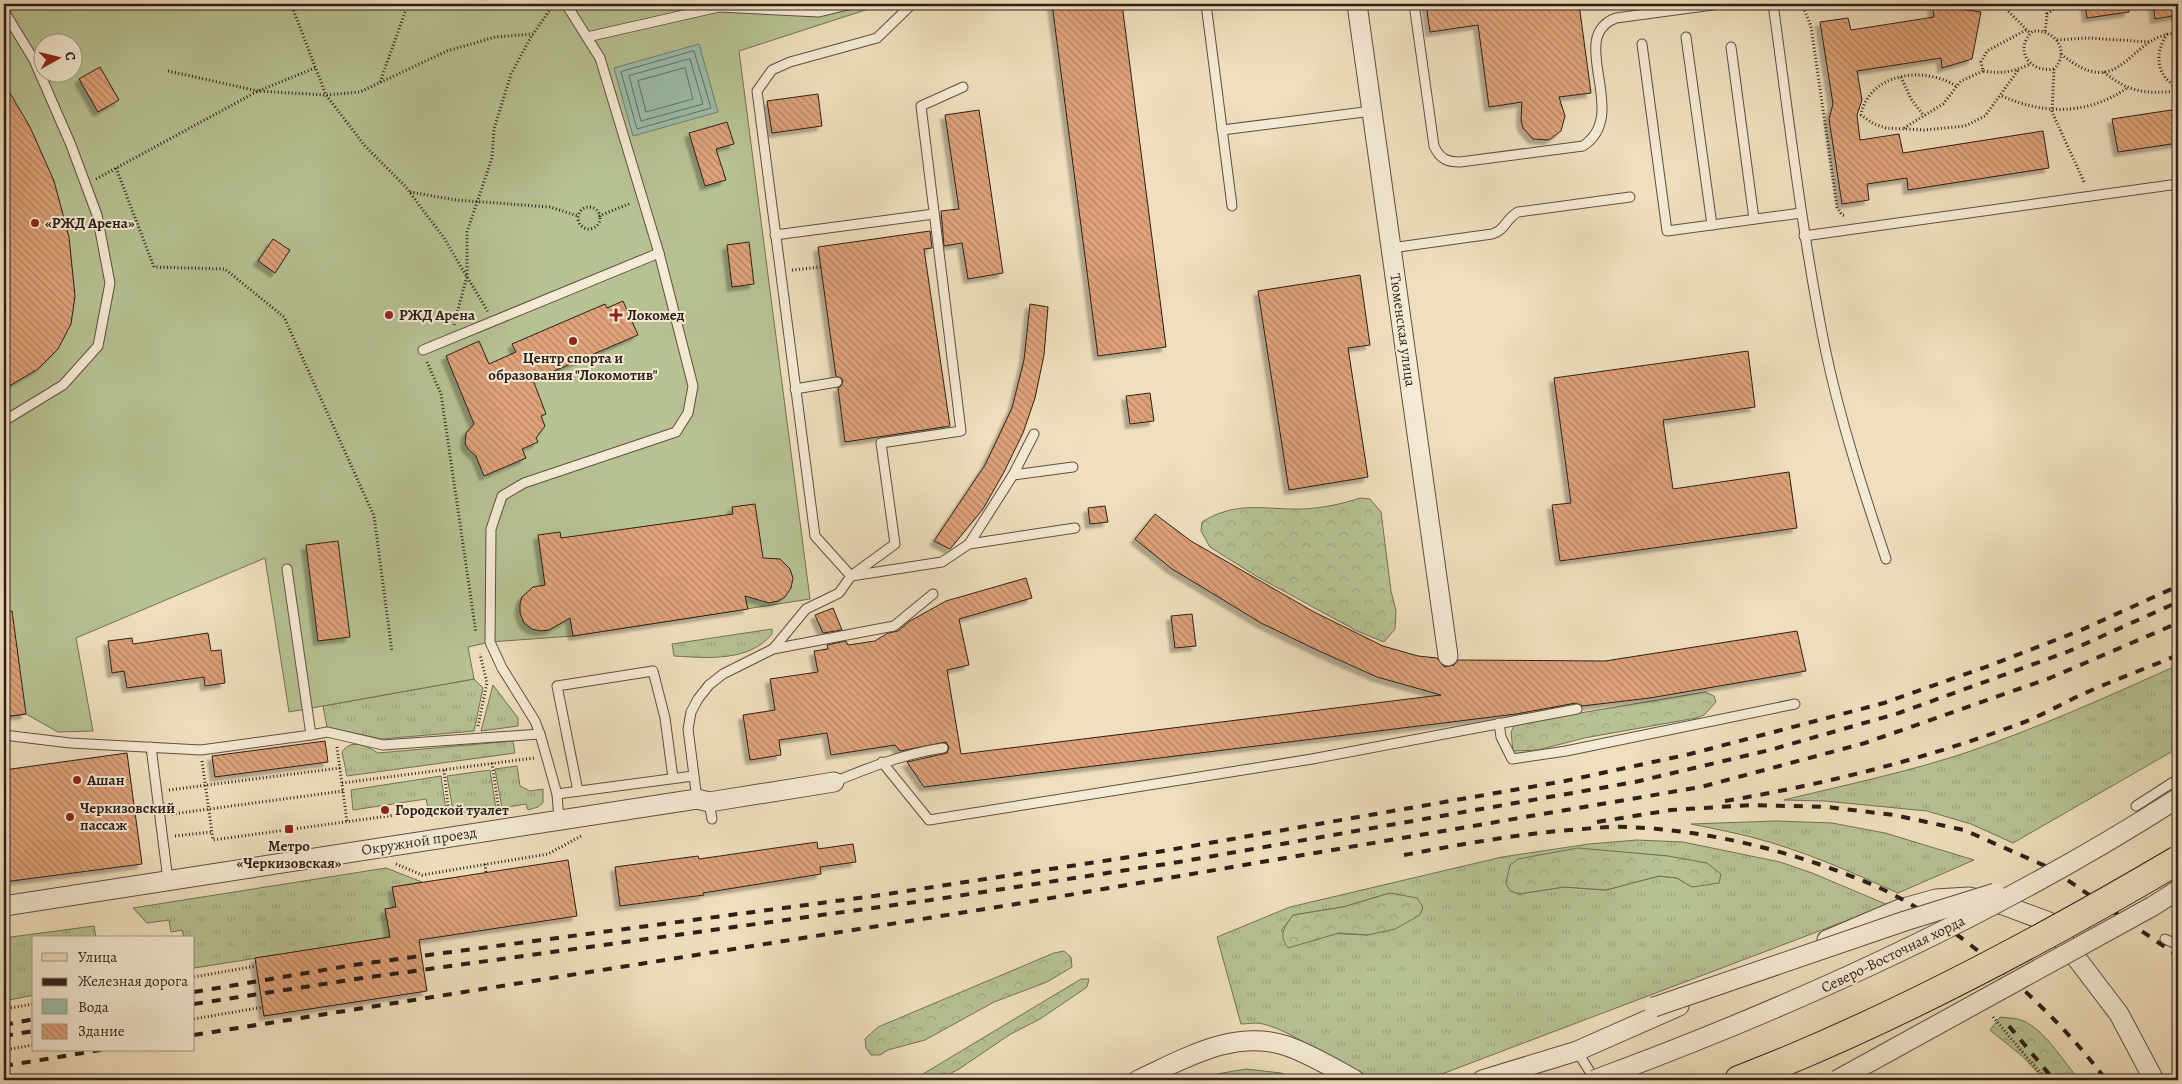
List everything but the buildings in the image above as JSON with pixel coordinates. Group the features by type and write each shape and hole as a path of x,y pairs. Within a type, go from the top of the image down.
{"main road":[{"path":"1739,1080 1903,1009 2088,913 2178,860"}],"street":[{"name":"Тюменская улица","path":"1357,4 1448,656"},
{"name":"Окружной проезд","path":"4,906 559,819 706,806 834,782"},
{"name":"Северо-Восточная хорда","path":"1594,1080 1794,1002 1884,960 2037,880 2178,798"},
{"path":"1654,1007 1905,921 2037,880"},
{"path":"1837,1080 2178,890"},
{"path":"1482,1080 1577,1051 1900,909 1936,899 1969,897 1995,903 2049,922 2119,1014 2154,1080"},
{"path":"1138,1080 1208,1049 1242,1040 1266,1041 1287,1046 1355,1080"}],"lane":[{"path":"559,819 557,794 535,721 502,668 490,642 491,529 502,496 524,483 676,432 688,413 694,386 659,253 600,58 566,4"},
{"path":"587,37 719,7 819,12 852,4"},
{"path":"851,576 814,536 757,91 772,70 790,62 877,38 912,4"},
{"path":"1206,4 1232,206"},
{"path":"1414,4 1434,146 1442,158 1449,162 1583,146 1594,139 1602,112 1595,46 1597,33 1602,26 1616,18 1720,4"},
{"path":"1773,4 1804,236 1825,350 1850,450 1886,560"},
{"path":"4,11 34,60 87,184 97,215 110,283 98,346 63,385 4,421"},
{"path":"1686,37 1712,225"},
{"path":"1642,44 1667,231 1801,213"},
{"path":"1731,47 1754,219"},
{"path":"773,649 806,609 839,593 851,576 895,544 881,443 961,431 921,106 963,87"},
{"path":"1222,130 1372,111"},
{"path":"1804,236 2178,184"},
{"path":"1391,248 1500,232 1509,219 1518,212 1630,197"},
{"path":"775,235 934,214"},
{"path":"423,350 659,253"},
{"path":"795,389 837,382"},
{"path":"851,576 942,562 969,544 1013,476 1034,434"},
{"path":"1013,476 1073,467"},
{"path":"969,544 1075,528"},
{"path":"287,570 311,735"},
{"path":"706,806 693,776 688,729 691,712 698,698 709,685 723,674 773,649 894,626 933,594"},
{"path":"578,791 557,686 652,671 665,718 673,778"},
{"path":"1499,723 1501,737 1512,759 1566,751 1795,704"},
{"path":"882,762 929,820 1312,759 1577,709"},
{"path":"4,735 70,743 201,750 326,732 383,745 540,734"},
{"path":"151,747 168,880"},
{"path":"834,782 882,762 911,753 943,748"},
{"path":"557,794 693,776"},
{"path":"2136,806 2178,779"},
{"path":"2165,939 2178,945"},
{"path":"1577,1051 1594,1080"}],"path":[{"path":"291,4 326,95 365,146 409,192 444,238 493,321"},
{"path":"379,82 408,4"},
{"path":"450,339 467,276 468,232 492,158 494,129 511,74 533,34 554,4"},
{"path":"1802,4 1811,26 1837,207 1842,215 1850,217"},
{"path":"2001,4 2030,33"},
{"path":"2045,4 2047,15 2045,31"},
{"path":"2047,15 2061,4"},
{"path":"1983,70 1981,62 1987,50 2026,30"},
{"path":"2054,69 2037,69 2030,64 2026,57 2024,48 2026,40 2033,31 2045,31 2057,40 2061,54 2058,65 2054,69 2051,108 2054,120 2090,196"},
{"path":"2061,54 2080,68 2092,72 2104,72 2126,63 2151,42 2167,34 2178,33"},
{"path":"168,71 258,91 326,95 360,92 447,51 495,37 533,34"},
{"path":"2167,34 2159,51 2161,74 2178,89"},
{"path":"2057,40 2086,38 2151,42"},
{"path":"1902,128 1942,104 1956,86 1966,78 1983,70 1995,73 2019,69 2030,64"},
{"path":"87,184 258,91 315,68"},
{"path":"1956,86 1934,76 1901,77 1872,90 1866,98 1861,115 1880,127 1924,130 1965,126 1985,116 2002,96 2019,69"},
{"path":"2104,72 2115,82 2141,92 2178,89"},
{"path":"1901,77 1911,99 1924,116"},
{"path":"2002,96 2026,105 2076,109 2099,104 2127,88"},
{"path":"116,168 154,267 225,269 284,317 374,516 392,652"},
{"path":"2075,186 2094,184"},
{"path":"409,192 456,200 550,207 578,216"},
{"path":"599,216 643,198"},
{"path":"584,209 594,209 599,216 597,225 589,229 580,225 578,216 584,209"},
{"path":"780,271 821,267"},
{"path":"423,350 441,394 476,635"},
{"path":"476,738 486,683 477,645"},
{"path":"335,734 347,822"},
{"path":"201,750 212,840 425,811 472,816"},
{"path":"342,783 546,756"},
{"path":"492,763 499,811"},
{"path":"157,792 340,768"},
{"path":"444,770 450,814"},
{"path":"160,816 343,791"},
{"path":"490,812 506,810"},
{"path":"163,838 211,832"},
{"path":"391,861 422,875 548,854 584,834"},
{"path":"485,864 486,872"},
{"path":"195,977 256,966"},
{"path":"4,1009 32,1004"},
{"path":"195,1018 263,1007"},
{"path":"1993,1017 2046,1080"},
{"path":"4,1050 32,1045"}],"green space":[{"name":"РЖД Арена","path":"4,4 884,4 739,51 810,599 573,636 490,642 468,647 474,679 289,712 265,558 76,638 93,731 58,732 26,714 4,717"},
{"path":"1360,498 1370,499 1381,512 1391,591 1396,611 1395,629 1384,642 1357,631 1256,576 1210,547 1201,531 1202,522 1215,515 1239,508 1310,508"},
{"path":"772,629 772,634 763,643 752,650 740,654 714,657 674,656 672,644"},
{"path":"2178,665 2178,748 2013,843 1971,824 1927,811 1825,801 1784,800 1899,772 1968,752 2048,722"},
{"path":"474,679 483,688 474,731 382,739 327,727 323,706"},
{"path":"493,685 518,718 518,726 481,731"},
{"path":"1705,692 1714,696 1716,702 1704,715 1696,718 1584,738 1538,750 1513,751 1511,732 1515,724"},
{"path":"513,741 515,753 347,776 342,752 354,744 364,746 378,753"},
{"path":"517,766 520,786 530,791 543,789 543,803 538,807 528,810 526,804 502,808 495,769"},
{"path":"490,770 496,809 472,813 453,811 447,776"},
{"path":"441,776 446,810 428,808 426,799 353,810 351,790"},
{"path":"1776,821 1832,823 1885,833 1974,860 1898,893 1844,869 1789,848 1751,837 1691,824"},
{"path":"1637,840 1683,842 1780,862 1812,873 1888,905 1426,1080 1386,1081 1365,1076 1278,1029 1261,1023 1241,1024 1217,937 1290,907 1502,857 1589,844","holes":["1626,853 1668,856 1692,887 1677,878 1659,876 1606,890 1564,887 1519,894","1390,893 1368,935 1281,931 1293,915 1343,907"]},
{"path":"1578,848 1668,856 1707,863 1721,874 1719,883 1692,887 1677,878 1659,876 1606,890 1564,887 1519,894 1510,891 1506,883 1510,865 1518,859"},
{"path":"386,868 422,882 393,887 396,907 385,909 390,937 195,968 195,936 184,936 182,930 171,932 169,920 147,923 133,908"},
{"path":"1390,893 1417,898 1423,907 1420,915 1395,929 1368,935 1339,933 1288,948 1283,939 1283,931 1293,915 1343,907"},
{"path":"94,926 96,936 32,936 32,995 4,1001 4,938"},
{"path":"1064,951 1071,957 1072,967 1047,982 994,1002 925,1040 888,1050 880,1055 871,1055 866,1048 865,1039 878,1027 1054,953"},
{"path":"1081,979 1089,979 1087,987 1040,1019 1009,1035 959,1069 938,1080 913,1080"},
{"path":"2000,1017 2020,1020 2034,1027 2080,1080 2045,1080 2022,1056 1990,1030"},
{"path":"1246,1069 1281,1073 1296,1080 1202,1080 1217,1074"}],"water":[{"path":"699,44 718,112 633,136 614,68"}],"railway":[{"path":"195,992 353,965 874,896 1123,858 1565,781 1690,754 1884,703 2079,631 2178,586"},
{"path":"195,1004 356,979 931,900 1179,862 1635,782 1770,750 1899,713 2067,652 2178,602"},
{"path":"195,1035 1010,905 1701,787 1865,743 2050,678 2178,623"},
{"path":"1725,801 1800,787 1875,769 1949,748 2030,720 2095,689 2178,655"},
{"path":"1597,822 1671,810 1752,805 1827,807 1894,815 1964,830 2050,868 2178,956"},
{"path":"1404,855 1516,836 1621,827 1659,829 1724,839 1757,846 1821,865 1882,889 1912,905 1974,947 2004,972 2061,1027 2106,1080"},
{"path":"4,1025 32,1019"},
{"path":"2009,1026 2054,1080"},
{"path":"4,1036 32,1031"},
{"path":"4,1066 89,1052"}],"place":[{"name":"«РЖД Арена»","path":"35,223"},
{"name":"РЖД Арена","path":"389,315"},
{"name":"Локомед","path":"616,315"},
{"name":"Центр спорта и образования \"Локомотив\"","path":"573,341"},
{"name":"Ашан","path":"77,780"},
{"name":"Городской туалет","path":"385,810"},
{"name":"Черкизовский пассаж","path":"70,817"},
{"name":"Метро «Черкизовская»","path":"289,829"}]}
